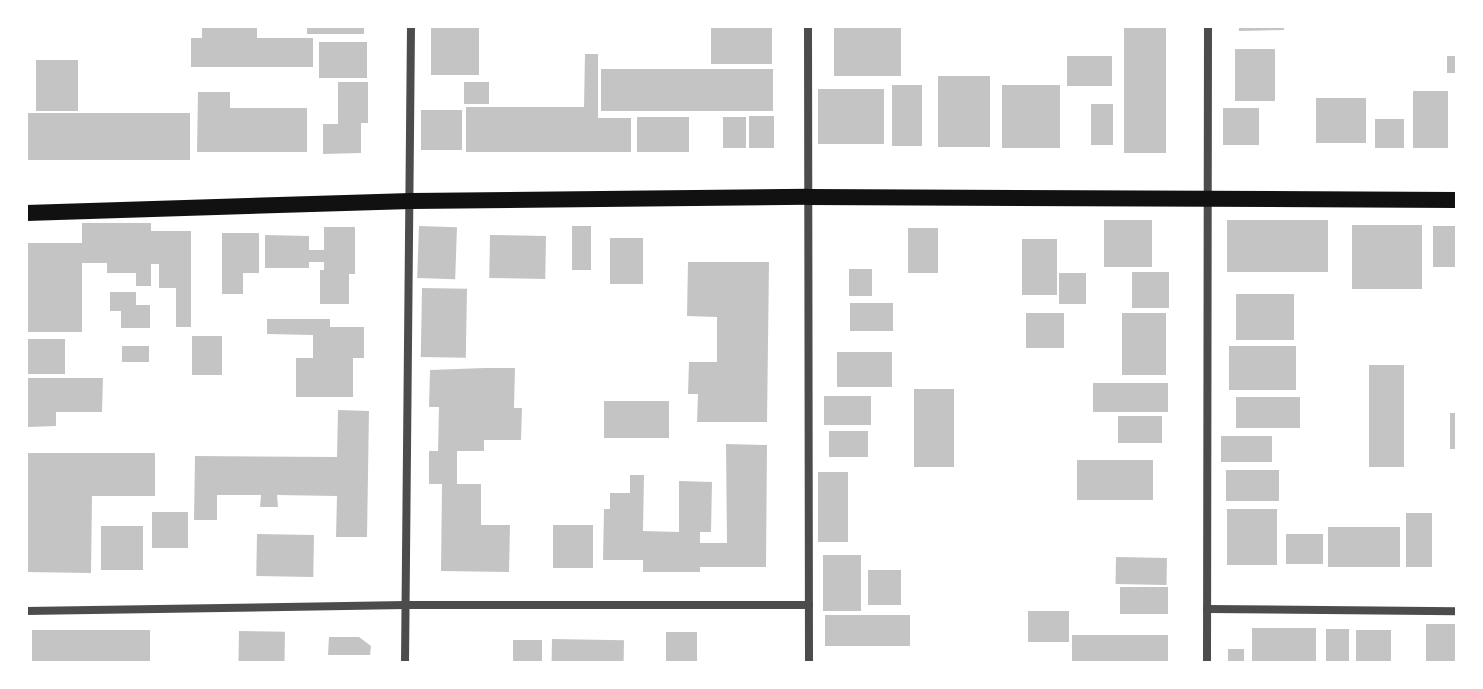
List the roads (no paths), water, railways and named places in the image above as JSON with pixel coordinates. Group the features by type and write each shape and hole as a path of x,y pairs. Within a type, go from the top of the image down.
{"main road":[{"path":"26,213 411,201 808,197 1457,200"}],"street":[{"path":"405,663 411,26"},
{"path":"808,26 809,663"},
{"path":"1207,663 1208,26"},
{"path":"26,611 406,605 809,605"},
{"path":"1207,609 1457,611"}]}
